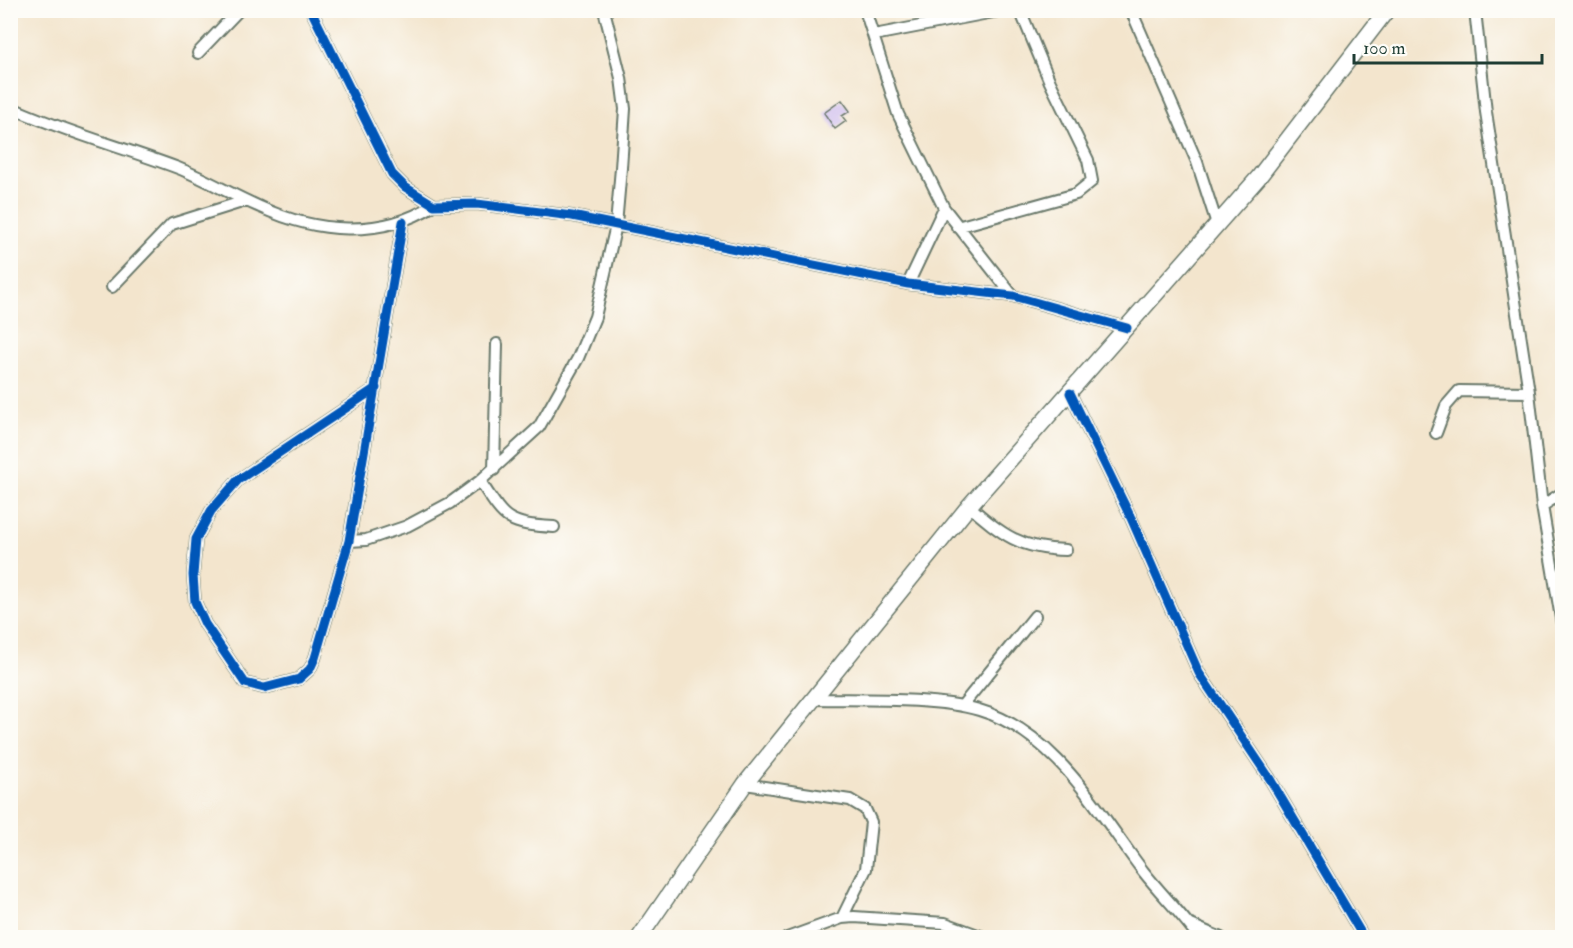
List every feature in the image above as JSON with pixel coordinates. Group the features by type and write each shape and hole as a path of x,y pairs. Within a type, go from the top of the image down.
{"main road":[{"path":"639,938 745,784 969,506 1258,178 1387,10"}],"street":[{"path":"198,53 239,10"},
{"path":"311,10 392,174 405,187 434,205"},
{"path":"349,541 366,540 408,526 450,502 494,470 539,427 578,358 595,317 616,225 625,109 621,78 604,10"},
{"path":"865,10 898,114 944,208 1013,297"},
{"path":"874,35 1004,10"},
{"path":"957,227 1076,194 1092,181 1088,160 1050,82 1020,10"},
{"path":"1131,10 1197,162 1217,224"},
{"path":"1475,10 1486,112 1529,392 1542,506 1563,624"},
{"path":"10,107 65,130 203,178 245,201 298,220 353,230 370,229 403,222 434,205 500,206 616,225 908,284 1013,297 1127,328"},
{"path":"112,287 172,224 245,201"},
{"path":"908,284 944,208"},
{"path":"376,388 238,480 211,511 196,539 193,575 195,602 205,624 245,683 257,688 277,686 299,679 310,669 349,541 376,388 403,222"},
{"path":"494,470 497,344"},
{"path":"1436,433 1446,406 1460,391 1529,392"},
{"path":"1070,393 1131,518 1199,673 1270,779 1364,938"},
{"path":"480,481 509,520 520,525 554,527"},
{"path":"1542,506 1563,493"},
{"path":"969,506 1015,541 1040,549 1066,550"},
{"path":"962,706 1035,616"},
{"path":"815,699 962,706 1000,718 1056,758 1079,784 1151,881 1190,925 1198,938"},
{"path":"745,784 850,800 865,809 871,822 866,870 842,918"},
{"path":"787,938 842,918 945,923 967,929 986,938"},
{"path":"1190,925 1221,938"}],"building":[{"path":"842,100 850,111 842,116 846,121 835,129 824,113"}],"cycle path":[{"path":"311,10 392,174 405,187 434,205 477,204 572,216 908,284 1013,296 1127,328"},
{"path":"376,388 238,480 211,511 196,539 193,575 195,602 205,624 245,683 264,688 299,679 310,669 315,658 349,541 403,222"},
{"path":"1070,393 1131,518 1199,673 1270,779 1364,938"}]}
